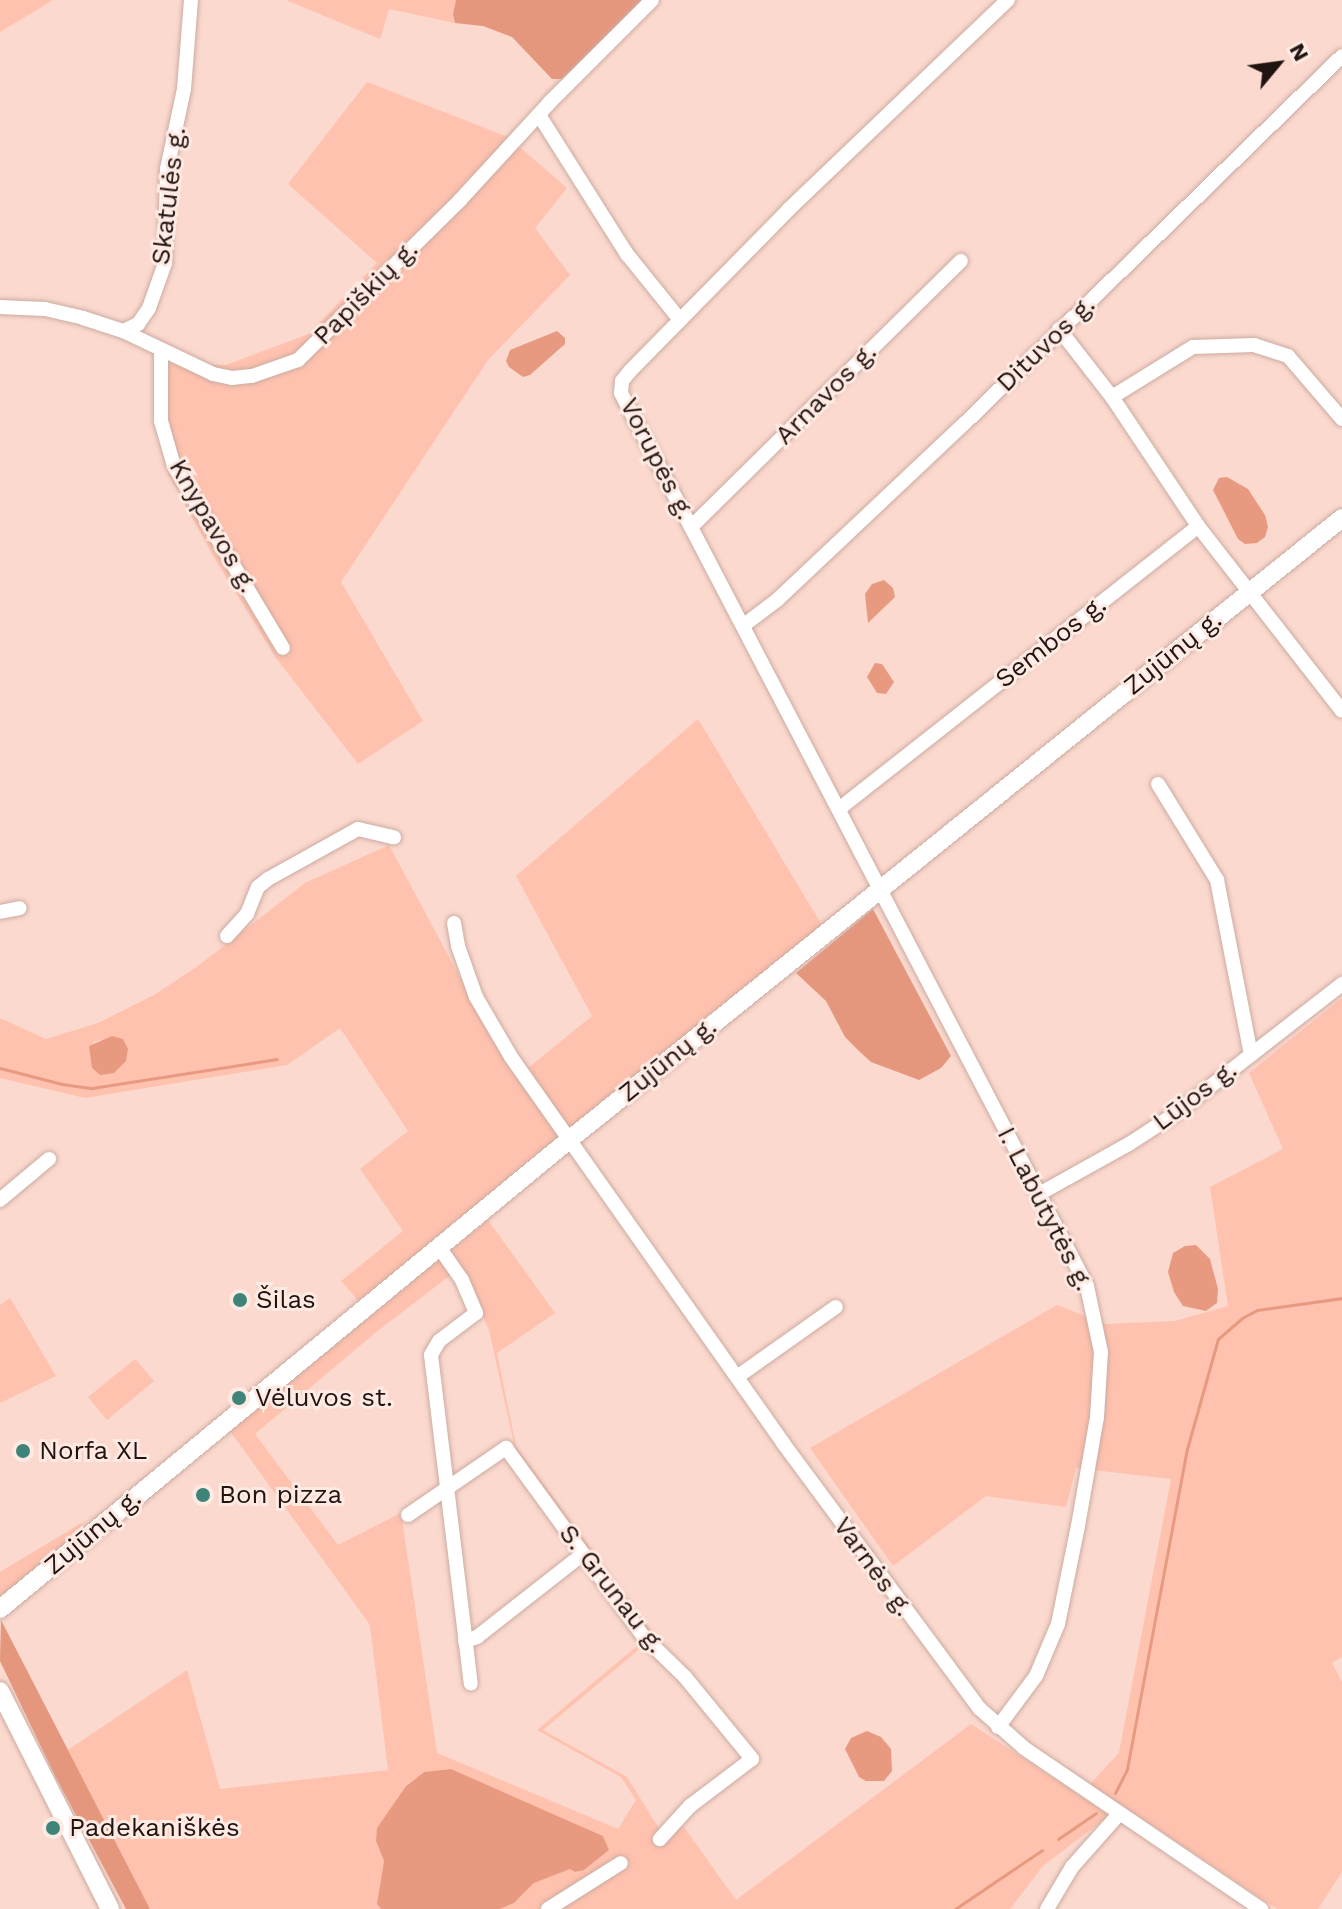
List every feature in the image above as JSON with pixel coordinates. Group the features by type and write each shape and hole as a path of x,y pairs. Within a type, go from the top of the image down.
{"main road":[{"name":"Zujūnų g.","path":"0,1609 569,1140 1342,518"},
{"path":"1,1697 110,1909"}],"street":[{"name":"Skatulės g.","path":"123,331 138,324 149,308 165,263 167,169 184,89 191,0"},
{"name":"Papiškių g.","path":"0,307 45,309 123,331 213,374 232,378 252,376 298,360 460,200 652,0"},
{"name":"Vorupės g.","path":"880,890 621,393 622,381 789,209 1008,0"},
{"name":"Dituvos g.","path":"744,625 777,600 1059,329 1110,285 1342,56"},
{"path":"539,115 627,254 680,320"},
{"name":"Arnavos g.","path":"691,527 961,261"},
{"path":"1059,329 1112,397 1198,526 1342,711"},
{"path":"1112,397 1193,347 1254,345 1288,356 1342,419"},
{"name":"Knypavos g.","path":"161,350 161,421 174,466 283,648"},
{"name":"Sembos g.","path":"839,809 1198,526"},
{"path":"1158,784 1217,880 1251,1055"},
{"path":"227,936 247,914 258,887 268,879 358,829 394,837"},
{"name":"I. Labutytės g.","path":"880,890 1087,1286 1101,1352 1099,1395 1058,1624 1036,1676 998,1727"},
{"path":"0,912 20,908"},
{"path":"454,923 458,946 476,997 495,1033 569,1140"},
{"name":"Lūjos g.","path":"1039,1194 1141,1137 1342,984"},
{"name":"Varnės g.","path":"569,1140 930,1645 998,1727 1119,1814 1261,1909"},
{"path":"0,1200 49,1159"},
{"path":"439,1247 462,1280 476,1313 439,1341 431,1355 471,1684"},
{"path":"737,1377 836,1307"},
{"name":"S. Grunau g.","path":"408,1515 506,1448 644,1637 685,1677 752,1759 690,1806 660,1839"},
{"path":"465,1641 477,1637 583,1554"},
{"path":"1047,1909 1072,1867 1119,1814"},
{"path":"548,1909 621,1863"}],"shaded area":[{"path":"0,0 53,0 0,32"},
{"path":"286,0 456,0 455,23 389,9 380,39"},
{"path":"456,0 643,0 562,79 552,79 512,37 483,26 455,23"},
{"path":"367,82 508,137 567,188 535,228 570,275 488,360 341,582 423,721 358,764 276,658 215,559 168,474 156,414 166,364 226,365 309,334 377,263 288,184"},
{"path":"557,331 565,338 565,344 530,375 523,377 509,367 506,361 510,350"},
{"path":"1227,477 1248,489 1265,515 1268,527 1265,537 1257,543 1245,544 1238,539 1213,490 1219,478"},
{"path":"884,580 893,588 895,597 868,623 865,594 872,584"},
{"path":"875,663 882,664 894,682 886,694 877,693 867,677"},
{"path":"698,719 823,927 362,1305 341,1281 403,1231 360,1169 408,1131 340,1028 287,1065 85,1098 0,1078 0,1018 46,1039 98,1023 154,995 198,966 305,883 389,845 493,1039 518,1076 592,1016 516,876","holes":["112,1037 123,1039 100,1075 92,1068 93,1042"]},
{"path":"873,909 951,1056 941,1068 919,1080 871,1062 845,1037 826,1001 796,973"},
{"path":"1342,998 1342,1657 1332,1663 1342,1682 1342,1872 1318,1909 1277,1909 1090,1784 1119,1753 1171,1479 1076,1468 1066,1507 986,1496 893,1566 810,1448 1057,1305 1105,1324 1175,1321 1228,1306 1210,1187 1283,1149 1249,1073"},
{"path":"112,1036 123,1039 128,1049 126,1061 114,1073 100,1075 92,1068 89,1046"},
{"path":"488,1220 555,1313 497,1353 516,1446 655,1636 543,1730 627,1777 663,1835 684,1827 736,1900 971,1724 1110,1815 1043,1866 1010,1909 500,1909 514,1903 534,1883 570,1868 603,1836 451,1769 424,1772 406,1785 376,1841 384,1861 377,1904 381,1909 150,1909 68,1750 187,1670 220,1789 388,1770 370,1625 230,1431","holes":["461,1267 489,1330 515,1448 650,1635 537,1730 621,1777 636,1800 618,1829 437,1753 401,1513 338,1545 255,1434 375,1333"]},
{"path":"1196,1245 1210,1259 1218,1289 1217,1303 1206,1311 1183,1306 1174,1292 1168,1272 1173,1253 1185,1246"},
{"path":"10,1298 56,1376 0,1403 0,1305"},
{"path":"135,1359 154,1381 107,1420 88,1397"},
{"path":"83,1522 77,1535 0,1599 0,1572"},
{"path":"1,1620 150,1909 126,1909 55,1776 0,1661"},
{"path":"867,1731 881,1737 891,1749 892,1771 884,1781 866,1781 859,1777 845,1749 851,1738"},
{"path":"451,1769 603,1836 609,1850 584,1870 575,1872 570,1869 534,1883 514,1903 500,1909 381,1909 377,1904 384,1861 376,1841 377,1828 406,1786 424,1772"}],"waterway":[{"path":"0,1068 62,1084 92,1088 277,1059"},
{"path":"1115,1793 1127,1769 1187,1449 1218,1339 1242,1318 1257,1310 1342,1298"},
{"path":"1058,1839 1096,1813"},
{"path":"955,1909 1042,1850"}],"place":[{"name":"Šilas","path":"240,1300"},
{"name":"Vėluvos st.","path":"239,1398"},
{"name":"Norfa XL","path":"23,1451"},
{"name":"Bon pizza","path":"203,1495"},
{"name":"Padekaniškės","path":"53,1828"}]}
